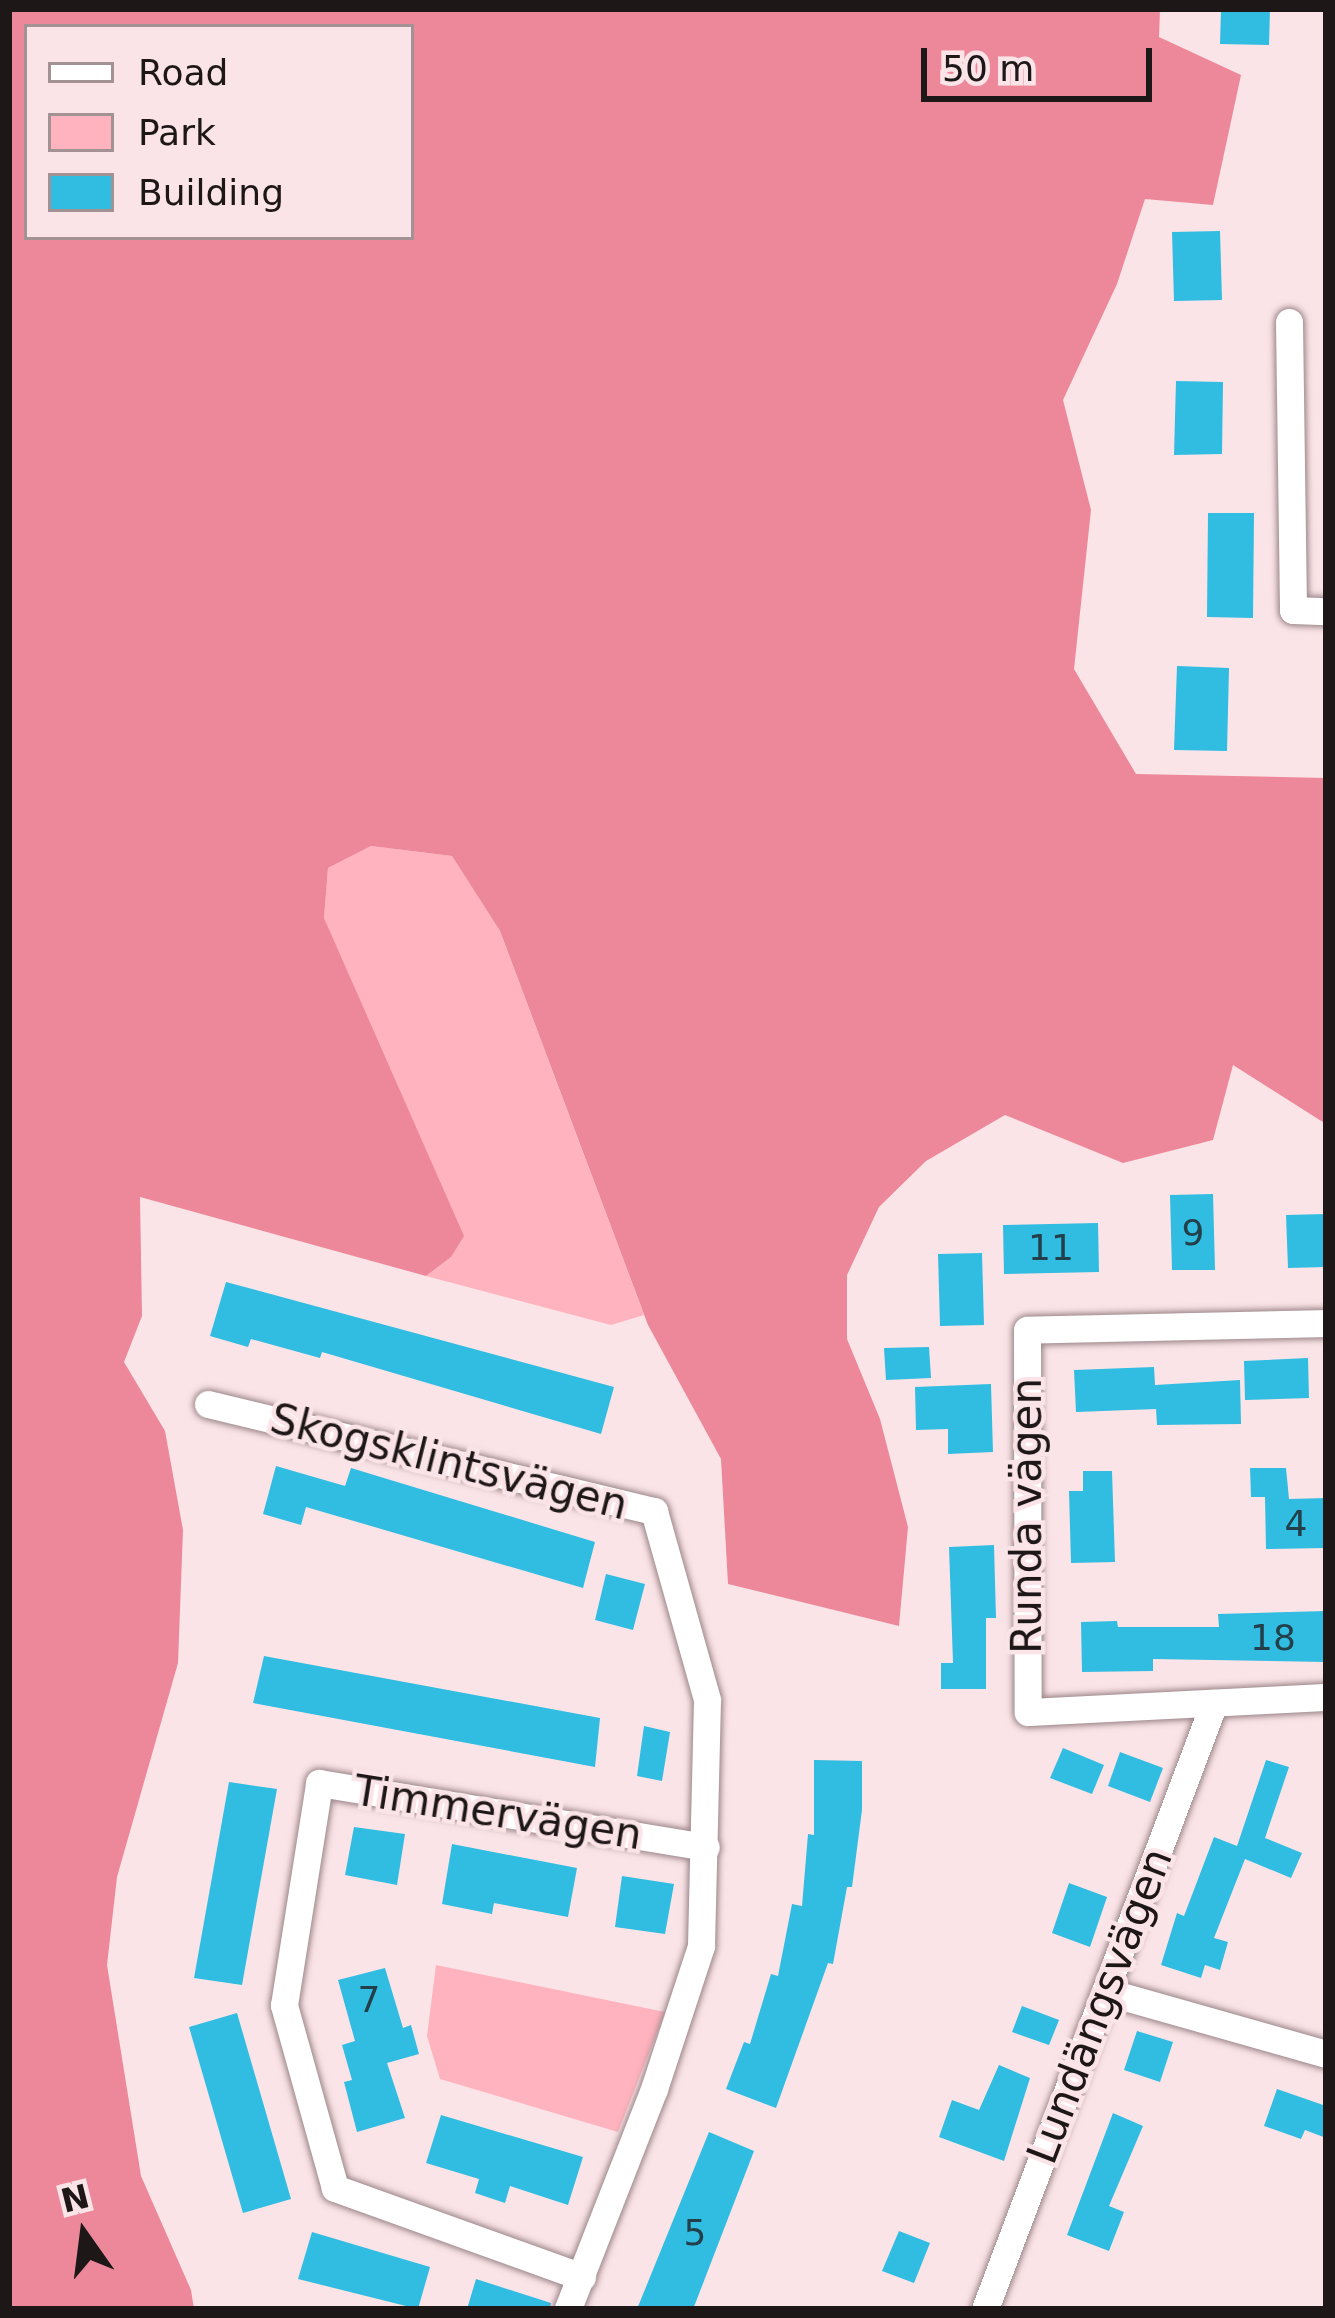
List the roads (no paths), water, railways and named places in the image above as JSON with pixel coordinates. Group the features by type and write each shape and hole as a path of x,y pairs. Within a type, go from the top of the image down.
{"street":[{"path":"1288,322 1293,610 1326,610"},
{"name":"Runda vägen","path":"1214,1702 1028,1712 1027,1330 1326,1323"},
{"name":"Skogsklintsvägen","path":"208,1404 654,1511 707,1700 701,1946 654,2090 568,2309"},
{"path":"1214,1702 1326,1697"},
{"name":"Lundängsvägen","path":"985,2309 1214,1702"},
{"name":"Timmervägen","path":"582,2277 335,2188 284,2005 319,1784 706,1847"},
{"path":"1107,1992 1326,2054"}]}
